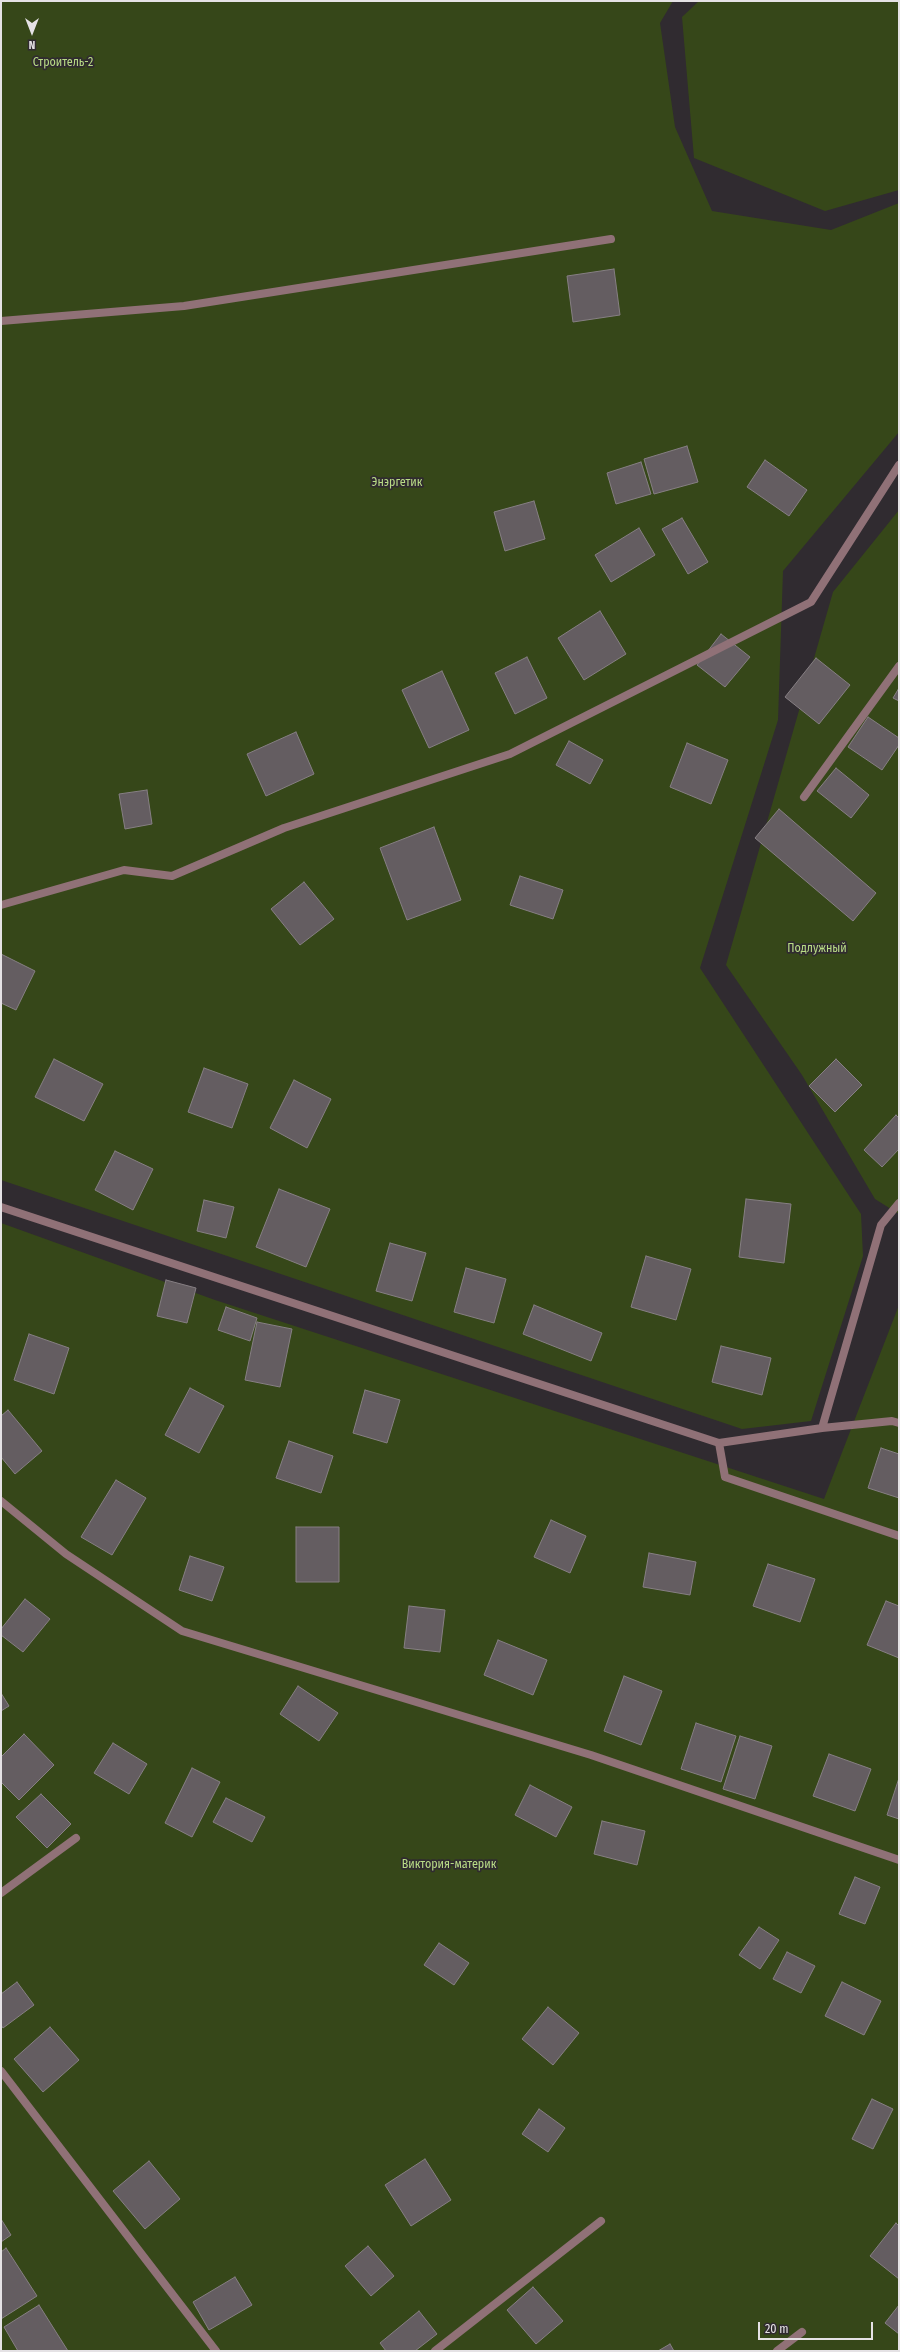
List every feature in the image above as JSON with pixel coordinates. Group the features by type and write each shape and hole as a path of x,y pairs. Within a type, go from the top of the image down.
{"lane":[{"path":"1,321 184,306 611,239"},
{"path":"1,905 124,870 172,876 284,828 510,754 811,602 899,465"},
{"path":"804,797 899,666"},
{"path":"822,1428 881,1225 899,1202"},
{"path":"1,1207 719,1444 822,1428 892,1421 899,1423"},
{"path":"719,1444 725,1477 899,1536"},
{"path":"1,1501 66,1554 182,1631 591,1755 899,1860"},
{"path":"1,1893 76,1838"},
{"path":"1,2071 216,2351"},
{"path":"435,2351 601,2221"},
{"path":"777,2351 802,2332"}],"green space":[{"name":"Энэргетик","path":"1,1 673,1 660,23 675,127 712,211 831,230 899,203 899,432 783,571 778,720 700,968 861,1214 863,1256 811,1421 742,1429 1,1180"},
{"path":"699,1 899,1 899,190 825,211 694,158 682,17"},
{"name":"Подлужный","path":"899,510 899,1214 875,1199 802,1075 726,965 833,592"},
{"name":"Виктория-материк","path":"1,1223 215,1300 824,1499 899,1305 899,2351 1,2351"}],"building":[{"path":"614,269 620,315 573,322 567,276"},
{"path":"687,446 698,482 654,494 644,459"},
{"path":"765,460 807,490 789,516 747,487"},
{"path":"641,462 651,494 616,504 607,473"},
{"path":"534,501 545,539 505,551 494,512"},
{"path":"682,518 708,562 688,574 662,529"},
{"path":"639,528 655,555 611,582 595,555"},
{"path":"600,611 626,654 584,680 558,638"},
{"path":"721,634 750,657 725,687 697,665"},
{"path":"527,657 547,698 515,714 495,673"},
{"path":"816,658 850,685 819,724 785,697"},
{"path":"442,671 469,730 429,748 402,690"},
{"path":"899,688 899,701 893,698"},
{"path":"868,717 899,738 899,745 882,770 848,747"},
{"path":"296,732 314,774 266,796 247,754"},
{"path":"569,741 603,760 590,784 556,765"},
{"path":"687,743 728,760 711,804 670,787"},
{"path":"836,768 869,795 851,818 817,791"},
{"path":"147,790 152,824 125,829 119,794"},
{"path":"779,809 876,893 853,921 755,838"},
{"path":"434,827 461,900 407,920 380,848"},
{"path":"520,876 563,890 553,919 510,905"},
{"path":"304,882 334,919 300,945 271,909"},
{"path":"1,954 35,971 16,1010 1,1003"},
{"path":"54,1059 103,1084 84,1121 35,1097"},
{"path":"836,1059 862,1085 835,1112 809,1086"},
{"path":"204,1068 248,1084 232,1128 188,1112"},
{"path":"294,1080 331,1099 307,1148 270,1128"},
{"path":"896,1115 899,1118 899,1149 882,1167 864,1150"},
{"path":"115,1151 153,1169 133,1210 95,1190"},
{"path":"279,1189 330,1209 306,1267 256,1247"},
{"path":"746,1199 791,1204 784,1263 739,1257"},
{"path":"204,1200 234,1207 226,1238 197,1231"},
{"path":"390,1243 426,1253 412,1301 376,1291"},
{"path":"646,1256 691,1269 676,1320 631,1307"},
{"path":"466,1268 506,1279 494,1323 454,1312"},
{"path":"166,1280 196,1288 187,1323 157,1316"},
{"path":"534,1305 602,1333 591,1361 523,1334"},
{"path":"226,1307 257,1318 250,1341 218,1330"},
{"path":"257,1322 292,1329 280,1387 245,1380"},
{"path":"29,1334 69,1348 54,1394 14,1380"},
{"path":"721,1346 771,1358 762,1395 712,1382"},
{"path":"190,1388 224,1406 199,1453 165,1435"},
{"path":"365,1390 400,1400 387,1443 353,1433"},
{"path":"8,1410 42,1451 15,1474 1,1457 1,1416"},
{"path":"289,1441 333,1456 321,1493 276,1478"},
{"path":"881,1448 899,1454 899,1498 868,1488"},
{"path":"116,1480 146,1498 112,1555 81,1537"},
{"path":"551,1520 586,1536 570,1573 534,1557"},
{"path":"296,1527 339,1527 339,1582 296,1582"},
{"path":"649,1553 696,1562 690,1595 643,1587"},
{"path":"190,1556 224,1567 212,1601 179,1590"},
{"path":"768,1564 815,1579 800,1622 753,1606"},
{"path":"25,1599 50,1619 23,1652 1,1635 1,1629"},
{"path":"886,1601 899,1606 899,1658 867,1645"},
{"path":"409,1606 445,1610 440,1652 404,1648"},
{"path":"498,1640 547,1660 533,1695 484,1675"},
{"path":"624,1676 662,1691 641,1745 604,1731"},
{"path":"298,1686 338,1713 319,1741 280,1714"},
{"path":"1,1693 9,1706 1,1711"},
{"path":"696,1723 736,1736 721,1782 681,1769"},
{"path":"24,1734 54,1765 19,1800 1,1782 1,1757"},
{"path":"740,1736 772,1746 755,1799 723,1789"},
{"path":"113,1743 147,1764 129,1794 94,1773"},
{"path":"829,1754 871,1769 855,1811 813,1796"},
{"path":"192,1768 220,1782 192,1837 165,1823"},
{"path":"899,1778 899,1819 887,1815"},
{"path":"530,1785 572,1807 556,1837 515,1815"},
{"path":"41,1794 71,1824 47,1848 16,1817"},
{"path":"226,1798 265,1817 252,1842 213,1822"},
{"path":"602,1821 645,1831 637,1865 594,1854"},
{"path":"855,1877 880,1887 865,1924 839,1914"},
{"path":"759,1927 779,1940 760,1969 739,1955"},
{"path":"439,1943 469,1963 454,1985 424,1965"},
{"path":"787,1952 815,1966 801,1993 773,1979"},
{"path":"17,1982 34,2005 3,2028 1,2025 1,1994"},
{"path":"842,1982 881,2001 864,2035 825,2016"},
{"path":"548,2007 579,2033 553,2065 522,2039"},
{"path":"50,2027 79,2060 43,2092 14,2059"},
{"path":"872,2099 893,2109 873,2149 852,2139"},
{"path":"539,2109 565,2128 548,2152 522,2134"},
{"path":"425,2159 451,2200 411,2226 385,2185"},
{"path":"149,2161 180,2199 145,2229 113,2191"},
{"path":"1,2219 11,2235 1,2242"},
{"path":"896,2223 899,2226 899,2279 870,2256"},
{"path":"368,2246 394,2276 371,2296 345,2266"},
{"path":"6,2248 37,2296 1,2319 1,2252"},
{"path":"235,2277 252,2305 209,2330 193,2302"},
{"path":"533,2287 563,2321 536,2344 507,2310"},
{"path":"39,2305 68,2351 18,2351 4,2327"},
{"path":"899,2305 899,2334 885,2323"},
{"path":"419,2311 437,2334 415,2351 386,2351 380,2343"},
{"path":"670,2344 674,2351 658,2351"}],"park label":[{"name":"Строитель-2","path":"63,63"}]}
